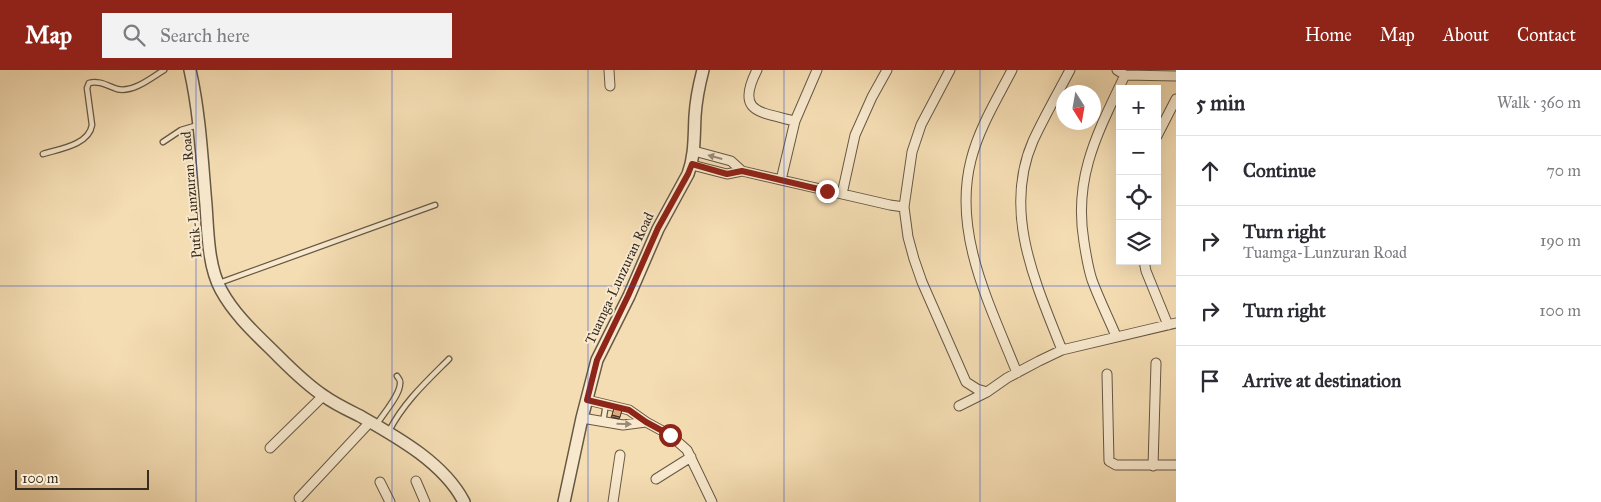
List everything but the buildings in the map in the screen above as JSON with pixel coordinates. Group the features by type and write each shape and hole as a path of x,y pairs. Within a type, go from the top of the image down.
{"street":[{"name":"Putik-Lunzuran Road","path":"190,70 199,125 213,267 218,283 233,308 295,373 324,396 388,432 431,462 447,478 464,502"},
{"path":"609,70 610,86"},
{"name":"Tuamga-Lunzuran Road","path":"564,502 597,360 658,228 692,164 695,115 703,70"},
{"path":"756,70 748,93 749,101 754,108 761,112 795,121"},
{"path":"781,180 795,121 817,70"},
{"path":"842,194 855,135 872,97 887,70"},
{"path":"950,70 921,125 912,152 904,207 908,237 916,267 966,382 977,389 987,392"},
{"path":"1012,70 983,128 971,161 967,188 967,218 976,265 1017,373"},
{"path":"1062,350 1026,251 1022,228 1021,198 1025,169 1033,142 1070,70"},
{"path":"1116,336 1092,279 1082,234 1080,208 1083,180 1090,155 1121,72 1176,76"},
{"path":"1160,130 1176,99"},
{"path":"694,151 732,161 742,171"},
{"path":"692,164 727,174 742,171 904,207"},
{"path":"959,406 1062,350 1172,324 1145,265"},
{"path":"1153,466 1156,363"},
{"path":"1107,374 1109,461 1116,465 1176,465"},
{"path":"270,448 324,396"},
{"path":"587,400 632,411 646,422 670,435 687,450 712,502"},
{"path":"582,418 626,425 646,422"},
{"path":"299,498 373,423"},
{"path":"613,502 620,455"},
{"path":"656,479 691,457"},
{"path":"416,481 425,502"},
{"path":"380,482 390,502"}],"lane":[{"path":"43,154 82,141 92,131 87,88 90,83 97,82 119,90 129,89 149,80 164,70"},
{"path":"163,142 181,130 199,125"},
{"path":"218,283 435,205"},
{"path":"388,432 405,404 449,359"},
{"path":"373,423 398,392 400,381 397,376"},
{"path":"603,422 606,404"}],"route":[{"path":"670,435 646,422 632,411 587,400 597,360 658,228 692,164 727,174 742,171 827,191"}]}
